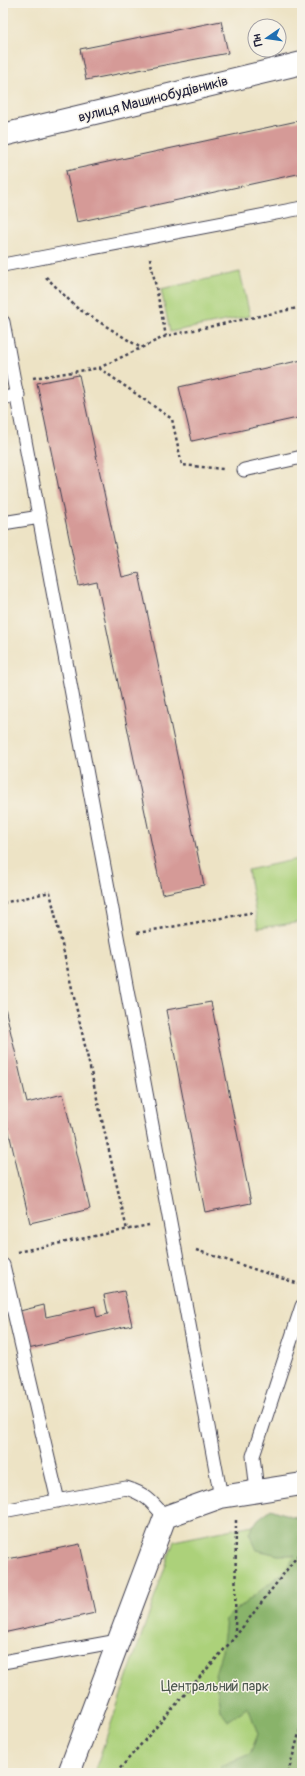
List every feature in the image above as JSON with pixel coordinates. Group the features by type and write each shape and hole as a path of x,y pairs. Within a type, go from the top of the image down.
{"street":[{"name":"вулиця Машинобудівників","path":"3,135 302,63"},
{"path":"69,1773 165,1517 221,1497 302,1484"}],"lane":[{"path":"3,264 302,208"},
{"path":"3,322 18,395 221,1497"},
{"path":"3,398 18,395"},
{"path":"244,470 302,457"},
{"path":"3,523 40,517"},
{"path":"3,1265 58,1501"},
{"path":"257,1491 253,1456 302,1306"},
{"path":"3,1511 126,1488 140,1493 151,1500 165,1517"},
{"path":"3,1662 118,1642"}],"path":[{"path":"145,238 166,336"},
{"path":"30,260 77,308 141,348"},
{"path":"15,380 99,368 166,336 302,307"},
{"path":"99,368 172,419 182,465 244,470"},
{"path":"3,903 50,892 126,1230"},
{"path":"117,937 255,912"},
{"path":"11,1253 169,1221"},
{"path":"174,1243 302,1285"},
{"path":"235,1637 236,1518"},
{"path":"116,1773 235,1637 302,1550"},
{"path":"288,1773 302,1723"}],"green space":[{"path":"240,272 250,316 170,332 161,289"},
{"path":"302,858 302,922 258,928 248,870"},
{"path":"271,1509 302,1520 302,1750 296,1773 220,1773 221,1766 250,1754 258,1734 248,1707 228,1721 220,1710 215,1674 222,1651 226,1618 285,1571 295,1555 278,1555 257,1550 249,1533 258,1519"},
{"name":"Центральний парк","path":"302,1515 302,1750 296,1773 94,1773 174,1541"}],"building":[{"path":"221,21 228,53 86,80 80,49"},
{"path":"302,120 302,173 77,222 66,171"},
{"path":"302,360 302,417 192,441 179,387"},
{"path":"79,375 122,577 139,573 204,885 162,894 97,582 79,586 37,383"},
{"path":"3,999 27,1103 63,1094 90,1209 30,1223 3,1107"},
{"path":"211,1002 251,1203 205,1212 166,1010"},
{"path":"124,1291 132,1325 28,1349 20,1311 44,1305 46,1317 95,1306 97,1317 108,1314 104,1295"},
{"path":"80,1544 95,1613 3,1633 3,1560"}]}
